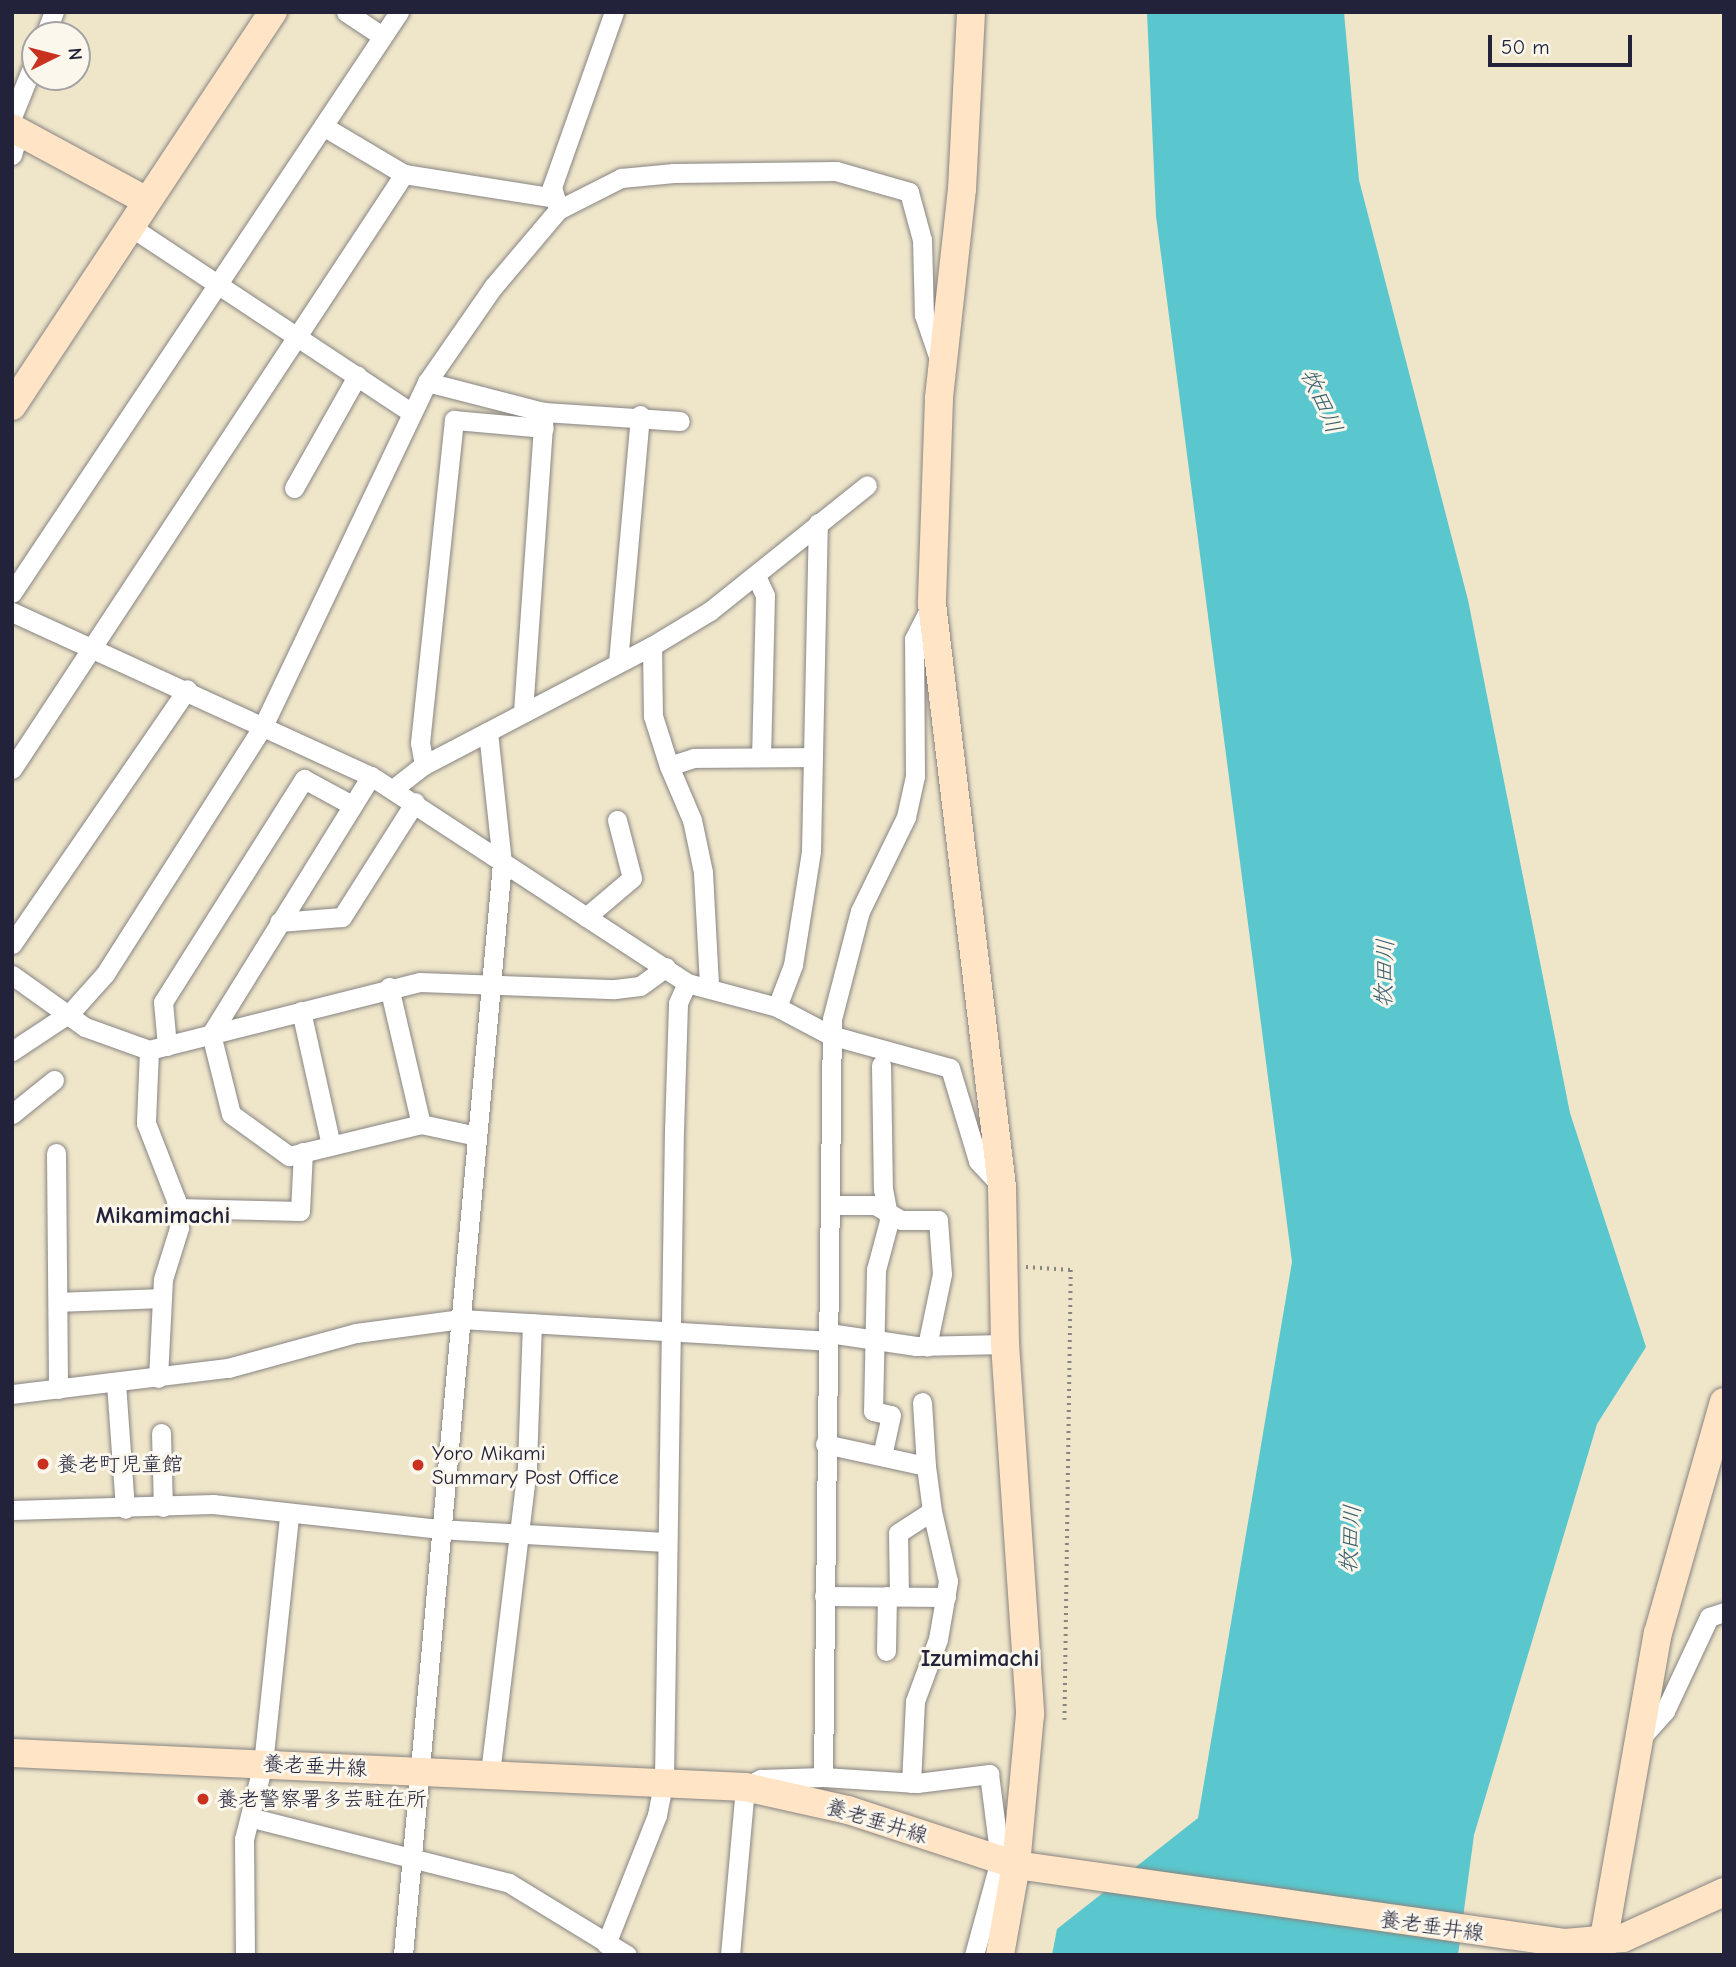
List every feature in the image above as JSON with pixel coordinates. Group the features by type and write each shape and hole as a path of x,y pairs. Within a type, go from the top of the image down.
{"street":[{"path":"12,406 273,12"},
{"path":"346,12 383,36"},
{"path":"12,593 399,12"},
{"path":"557,204 552,187 614,12"},
{"path":"971,12 943,368 932,604 1002,1187 1005,1344 1030,1714 1008,1862 1000,1955"},
{"path":"26,91 14,133 147,201"},
{"path":"323,126 404,174 557,204"},
{"path":"12,1051 71,1012 105,974 264,724 426,382 493,286 557,204 621,178 674,173 836,171 909,192 922,240 924,314 943,368"},
{"path":"12,769 404,174"},
{"path":"131,227 410,412"},
{"path":"294,488 357,376"},
{"path":"426,382 544,420"},
{"path":"618,662 640,415"},
{"path":"424,765 420,743 454,420 544,420 640,415 680,421"},
{"path":"523,712 544,420"},
{"path":"393,789 424,765 652,646 756,576 867,485"},
{"path":"777,1007 793,965 811,851 818,523"},
{"path":"756,576 765,595 761,757"},
{"path":"823,1777 825,1444 833,1205 830,1035 860,911 906,817 915,776 914,639 932,604"},
{"path":"12,612 264,724 371,776 415,802 502,863 687,983 709,984 777,1007 830,1035 950,1068 978,1161 1002,1187"},
{"path":"652,646 653,716 669,766 692,820 702,872 711,935 709,984"},
{"path":"12,944 187,689"},
{"path":"403,1955 413,1856 417,1771 502,863 488,732"},
{"path":"669,766 694,758 813,757"},
{"path":"371,776 350,804 211,1034 231,1114 289,1156 421,1124 477,1136"},
{"path":"158,1378 161,1298 179,1228 177,1208 146,1123 163,1002 304,779 350,804"},
{"path":"279,922 342,917 415,802"},
{"path":"586,917 632,878 617,820"},
{"path":"12,975 71,1012 85,1027 158,1048 390,987 420,982 614,989 640,986 666,967"},
{"path":"606,1944 657,1815 664,1779 664,1542 672,1331 678,1003 687,983"},
{"path":"390,987 421,1124"},
{"path":"301,1012 331,1145"},
{"path":"881,1065 887,1211 876,1270 873,1411 891,1415 882,1456"},
{"path":"12,1114 54,1080"},
{"path":"177,1208 300,1211 303,1152"},
{"path":"56,1153 58,1389"},
{"path":"833,1205 887,1211 901,1220 938,1220 942,1274 927,1346"},
{"path":"58,1302 161,1298"},
{"path":"12,1394 228,1368 356,1333 461,1319 873,1339 927,1346 1005,1344"},
{"path":"490,1773 518,1533 532,1322"},
{"path":"116,1383 125,1509"},
{"path":"911,1783 915,1701 946,1597 944,1554 932,1511 926,1466 922,1402"},
{"path":"1603,1948 1658,1633 1724,1402"},
{"path":"161,1433 163,1507"},
{"path":"825,1444 926,1466"},
{"path":"12,1510 125,1509 213,1504 289,1515 439,1529 664,1542"},
{"path":"886,1651 898,1533 932,1511"},
{"path":"245,1955 244,1839 253,1818 263,1764 289,1515"},
{"path":"824,1596 946,1597"},
{"path":"1639,1740 1665,1711 1709,1617 1724,1612"},
{"name":"養老垂井線","path":"12,1752 417,1771 664,1779 745,1787 848,1810 1008,1862 1487,1934 1603,1948 1724,1892"},
{"path":"730,1955 745,1787 761,1779 823,1777 911,1783 989,1773 1008,1862 974,1955"},
{"path":"253,1818 413,1856 509,1883 627,1955"}],"path":[{"path":"1004,1262 1071,1270 1065,1720"}],"water":[{"name":"牧田川","path":"1147,12 1344,12 1359,180 1468,600 1570,1113 1646,1347 1597,1424 1474,1835 1458,1955 1052,1955 1057,1929 1198,1818 1292,1262 1156,216"}],"place":[{"name":"養老町児童館","path":"43,1464"},
{"name":"Yoro Mikami Summary Post Office","path":"418,1465"},
{"name":"養老警察署多芸駐在所","path":"203,1799"}],"district":[{"name":"Mikamimachi","path":"163,1216"},
{"name":"Izumimachi","path":"980,1659"}]}
